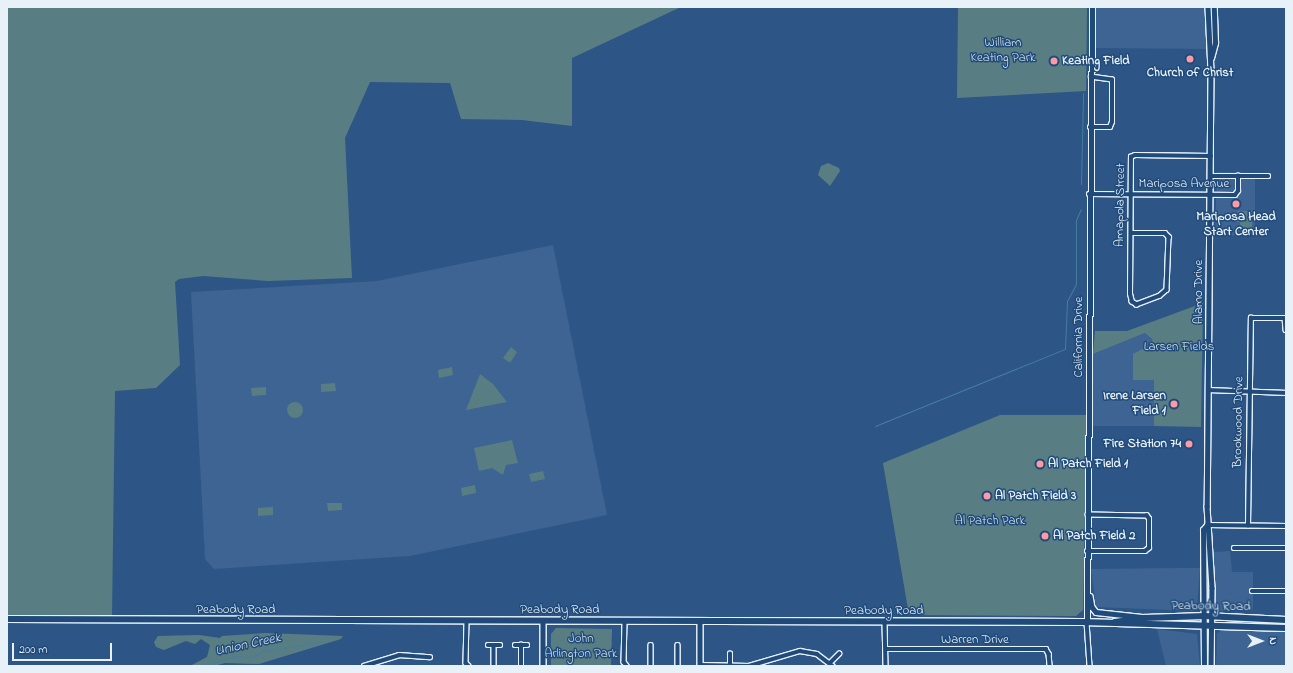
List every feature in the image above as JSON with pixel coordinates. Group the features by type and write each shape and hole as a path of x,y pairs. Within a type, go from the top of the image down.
{"main road":[{"name":"California Drive","path":"1087,622 1089,194 1092,7"},
{"name":"Alamo Drive","path":"1211,58 1214,51 1214,7"},
{"name":"Alamo Drive","path":"1208,9 1211,58 1207,525 1210,530 1212,617 1211,666"},
{"path":"1208,9 1214,51"},
{"name":"Alamo Drive","path":"1204,666 1205,616 1203,530 1207,525"},
{"path":"1088,575 1091,603 1095,611 1144,618"},
{"name":"Peabody Road","path":"1112,622 1144,618 1205,616 1286,620"},
{"name":"Peabody Road","path":"7,619 625,622 1112,622 1286,628"},
{"path":"543,621 543,666"},
{"path":"700,621 700,666"}],"street":[{"path":"1090,127 1110,127 1112,122 1112,80 1091,77"},
{"name":"Amapola Street","path":"1131,233 1165,233 1169,236 1167,290 1160,296 1139,304 1133,303 1131,297 1131,233 1131,194 1133,156 1210,156"},
{"path":"1210,176 1268,176"},
{"name":"Mariposa Avenue","path":"1089,194 1235,194 1238,191 1238,176"},
{"name":"Brookwood Drive","path":"1248,526 1251,318 1286,318"},
{"path":"1286,318 1286,330"},
{"path":"1209,390 1250,390 1286,393"},
{"path":"1087,551 1145,551 1149,548 1149,519 1146,516 1088,515"},
{"path":"1207,525 1286,526"},
{"path":"1234,548 1286,548"},
{"path":"1252,591 1286,592"},
{"path":"467,621 466,663 469,666"},
{"path":"625,622 624,662 626,666"},
{"path":"885,622 887,649 886,666"},
{"name":"California Drive","path":"1087,622 1090,666"},
{"path":"488,645 500,645"},
{"path":"494,645 494,666"},
{"path":"515,645 527,645"},
{"path":"521,645 521,666"},
{"path":"651,645 651,666"},
{"path":"678,645 678,666"},
{"name":"Warren Drive","path":"887,649 1046,649 1050,654 1050,666"},
{"path":"700,666 756,664 800,651 817,654 832,664 839,654"},
{"path":"730,654 730,665"},
{"path":"364,666 399,655 430,657"}],"shaded area":[{"path":"1096,7 1206,7 1207,49 1095,48"},
{"name":"Mariposa Head Start Center","path":"1217,172 1255,173 1255,235 1215,236"},
{"path":"553,245 607,515 410,556 214,569 205,559 191,292 377,281"},
{"path":"1145,333 1152,339 1154,348 1154,426 1092,426 1093,354"},
{"path":"1230,551 1232,572 1253,572 1253,611 1221,611 1215,606 1214,552"},
{"path":"1200,568 1197,607 1193,611 1096,607 1091,569"},
{"path":"1157,629 1197,634 1200,666 1166,666"},
{"path":"1220,631 1286,631 1286,666 1216,666 1217,634"}],"green space":[{"path":"7,7 681,7 572,58 572,126 522,120 461,119 450,83 370,82 345,138 352,278 268,281 203,276 179,279 175,282 180,365 156,388 115,391 112,616 7,616"},
{"name":"William Keating Park","path":"958,7 1087,7 1086,91 957,98"},
{"path":"828,163 839,168 840,171 830,186 818,175 821,166"},
{"path":"1238,211 1252,211 1252,230 1240,230 1240,222 1236,222"},
{"name":"Larsen Fields","path":"1203,303 1201,427 1154,426 1154,380 1133,380 1133,354 1152,344 1154,349 1152,339 1145,333 1093,354 1095,331 1127,331"},
{"path":"511,347 517,352 510,363 503,358"},
{"path":"452,367 453,375 439,378 438,370"},
{"path":"480,374 493,384 507,402 466,410"},
{"path":"335,383 336,391 321,392 321,384"},
{"path":"266,387 266,395 252,396 251,388"},
{"path":"292,402 298,402 303,407 301,416 298,418 292,418 287,413 287,407"},
{"name":"Al Patch Park","path":"1000,415 1087,415 1083,610 1076,616 909,615 883,463"},
{"path":"512,440 518,463 506,465 503,475 492,468 479,471 474,448"},
{"path":"543,471 545,479 531,482 529,474"},
{"path":"475,485 476,493 462,496 461,488"},
{"path":"327,503 342,503 342,510 328,511"},
{"path":"273,507 273,515 258,516 258,508"},
{"name":"John Arlington Park","path":"556,628 612,629 611,666 551,666 551,634"},
{"path":"265,633 343,636 341,639 259,664 225,663 214,666 190,666 207,657 210,645 201,639 195,644 186,641 164,650 156,647 154,642 158,636 199,635 220,638 222,636"}],"waterway":[{"path":"1081,184 1083,93"},
{"path":"875,426 1065,349 1067,301 1076,284 1076,220 1081,209"},
{"name":"Union Creek","path":"205,666 234,656 252,657 263,651 320,642"}],"place":[{"name":"Church of Christ","path":"1190,59"},
{"name":"Keating Field","path":"1054,61"},
{"name":"Mariposa Head Start Center","path":"1236,204"},
{"name":"Irene Larsen Field 1","path":"1174,404"},
{"name":"Fire Station 74","path":"1189,444"},
{"name":"Al Patch Field 1","path":"1040,464"},
{"name":"Al Patch Field 3","path":"987,496"},
{"name":"Al Patch Field 2","path":"1045,536"}]}
